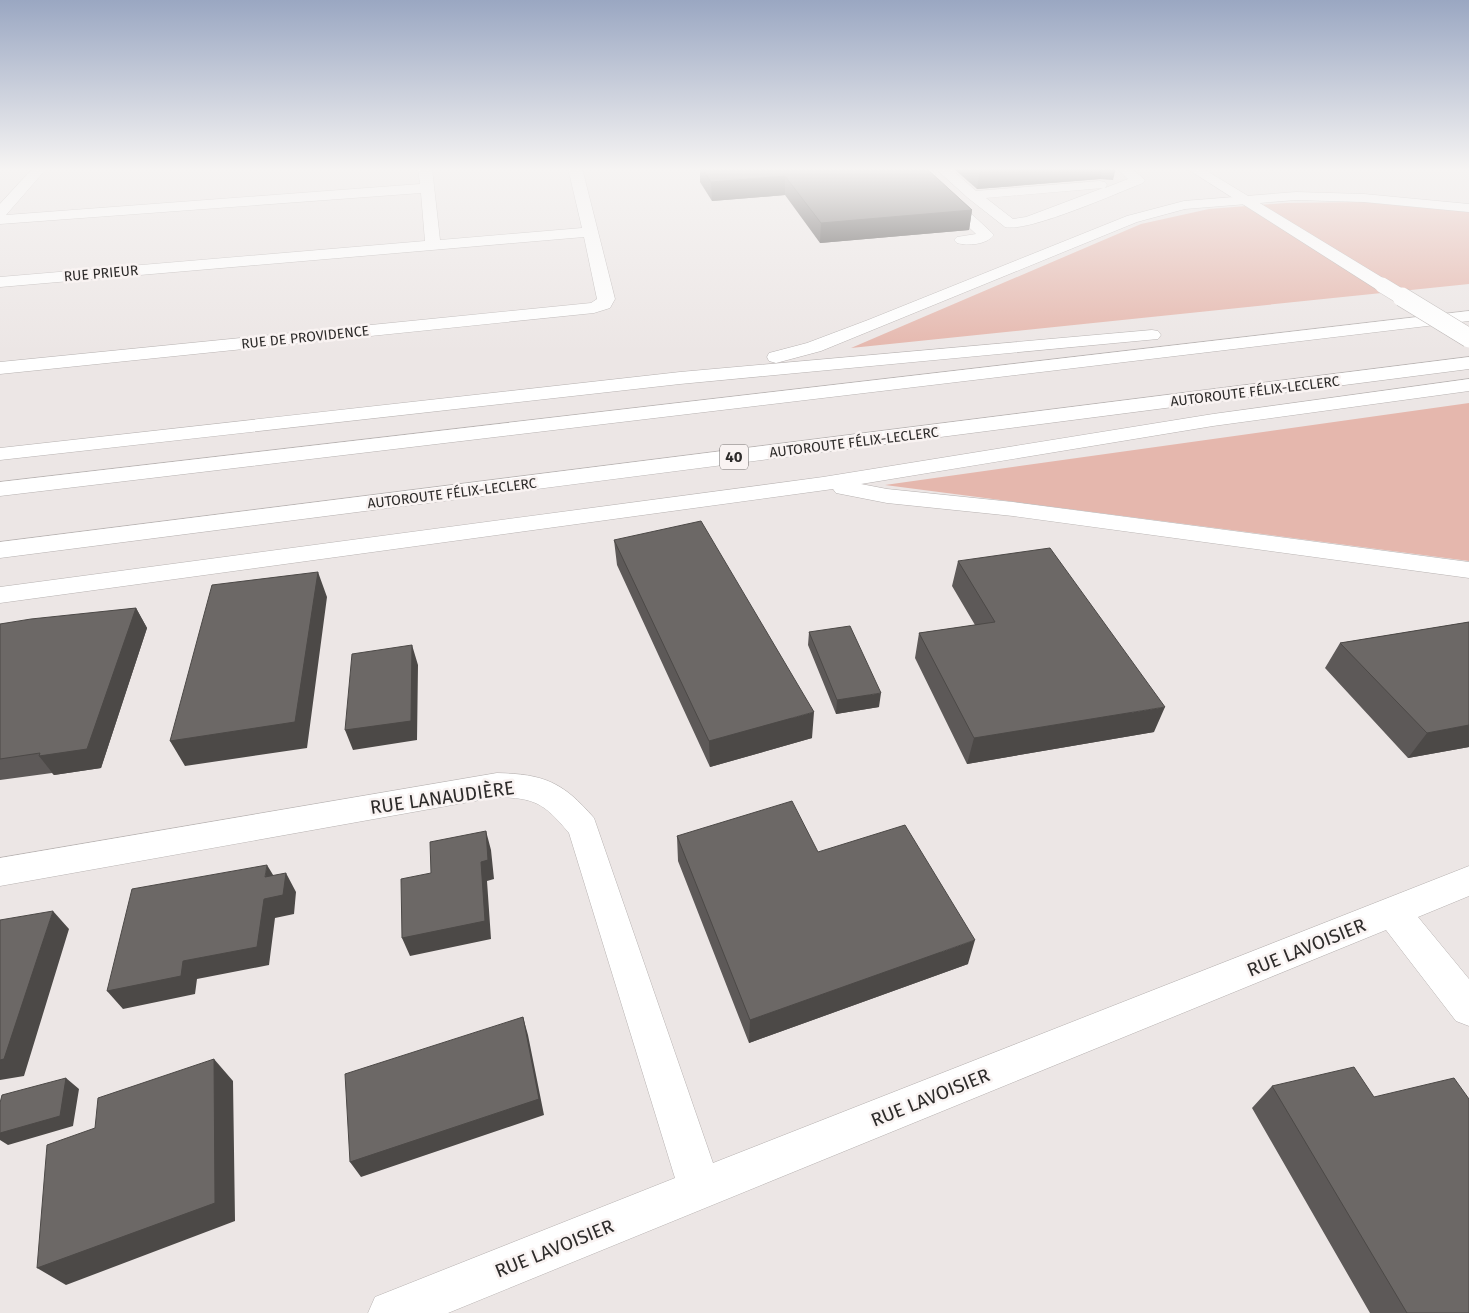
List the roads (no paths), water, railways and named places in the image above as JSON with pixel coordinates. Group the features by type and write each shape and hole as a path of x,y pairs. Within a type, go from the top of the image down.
{"main road":[{"path":"432,229 433,244"},
{"path":"962,240 979,239 986,235 980,229"},
{"path":"680,378 784,355 830,341 1108,229"},
{"path":"1291,229 1469,338"},
{"name":"RUE PRIEUR","path":"0,282 591,232"},
{"name":"RUE DE PROVIDENCE","path":"0,368 594,308 604,304 606,299 591,232"},
{"path":"1384,308 1448,301"},
{"path":"0,489 1469,316"},
{"path":"0,454 680,378 1171,333"},
{"name":"AUTOROUTE FÉLIX-LECLERC","path":"0,550 1469,363"},
{"path":"0,595 823,484 1213,420 1469,385"},
{"path":"823,484 887,496 995,507 1469,570"},
{"name":"RUE LANAUDIÈRE","path":"0,872 497,785 521,785 547,792 563,803 583,827 700,1189"},
{"name":"RUE LAVOISIER","path":"391,1313 1469,881"},
{"path":"1393,912 1469,1008"}]}
